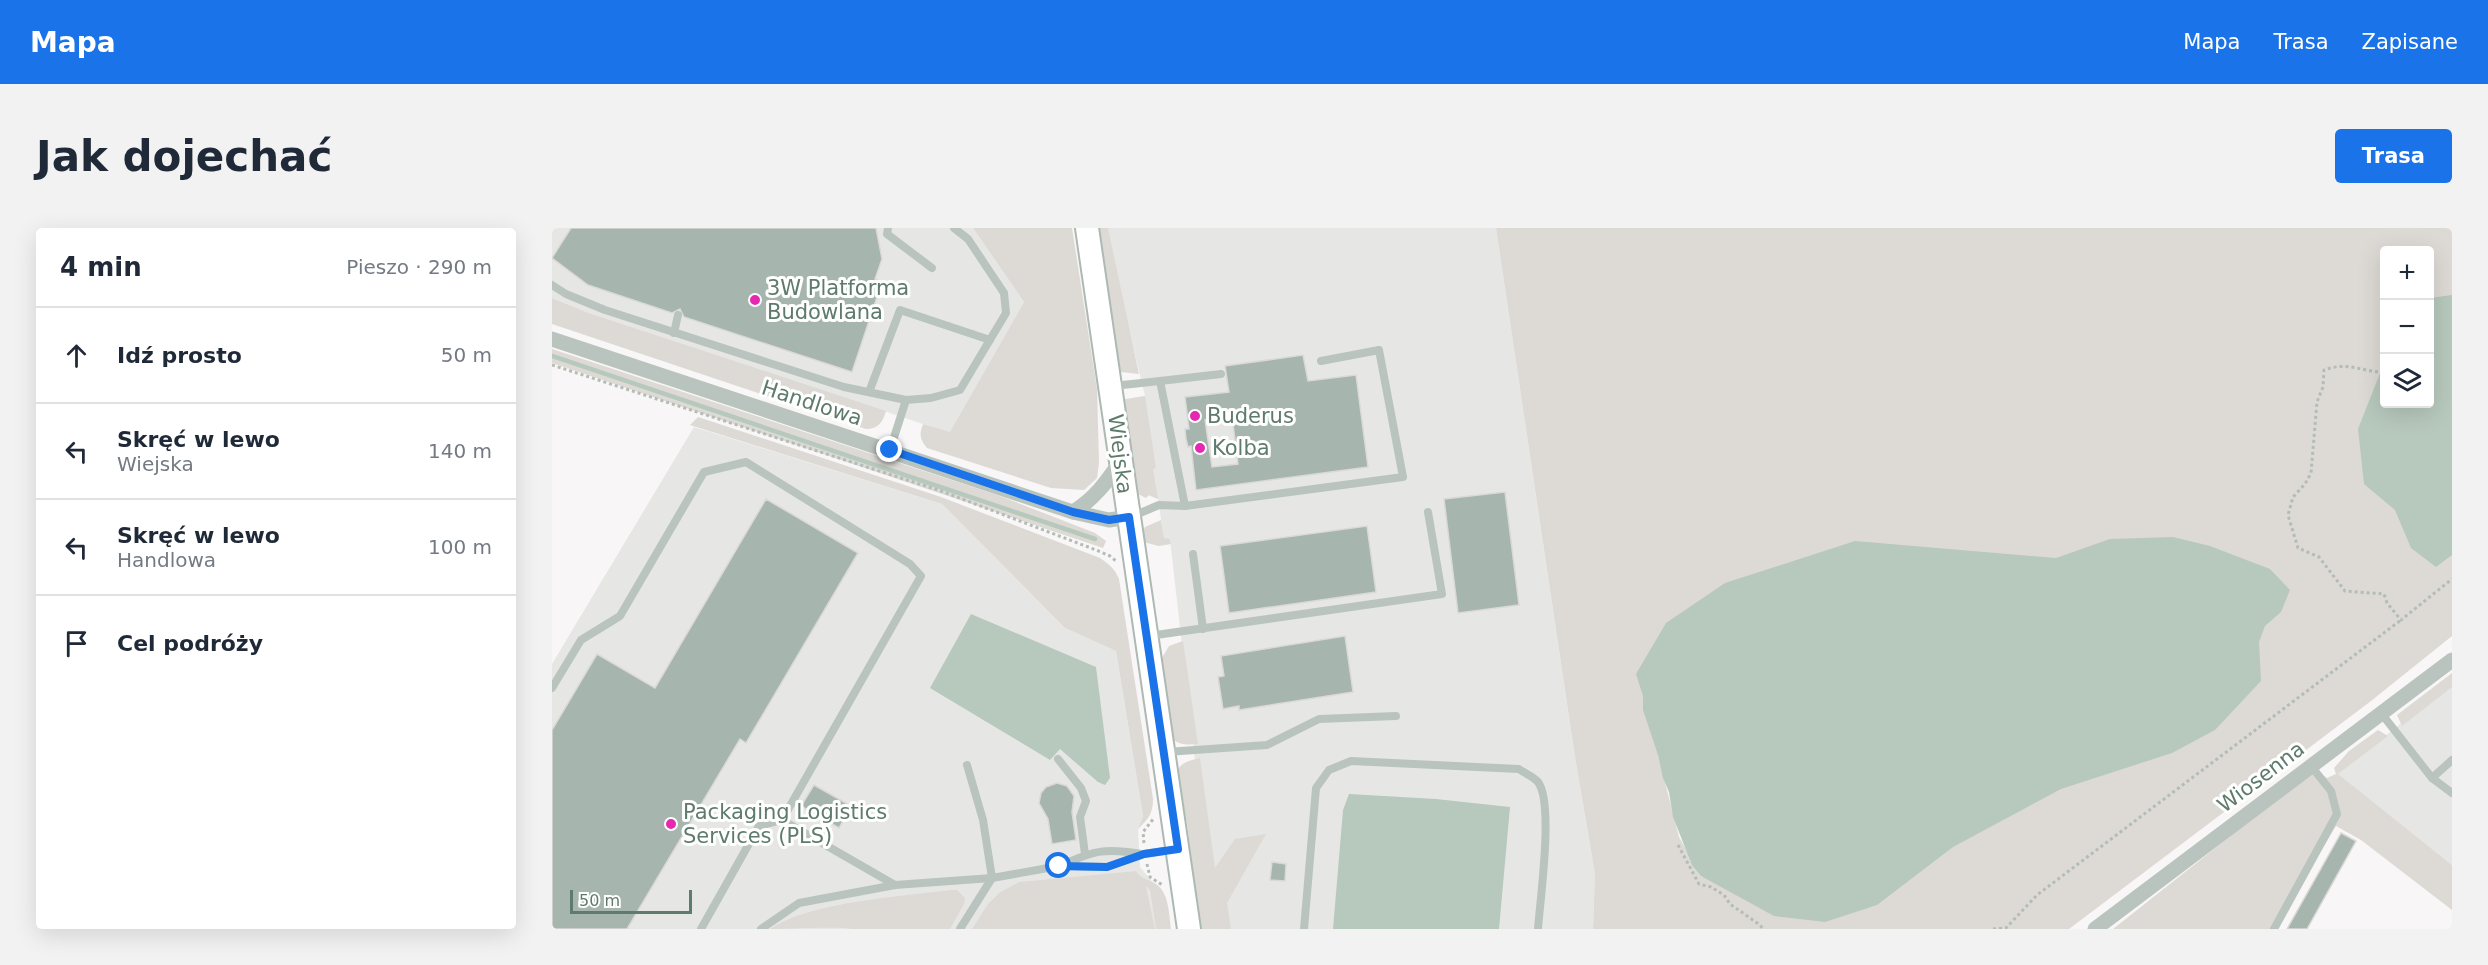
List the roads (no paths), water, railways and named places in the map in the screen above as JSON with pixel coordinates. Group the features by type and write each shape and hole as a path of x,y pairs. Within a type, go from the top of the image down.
{"street":[{"name":"Wiejska","path":"1087,228 1112,386 1120,462 1189,929"},
{"name":"Handlowa","path":"552,339 1073,512 1109,520 1129,517"},
{"path":"1073,512 1090,502 1103,488 1120,462"},
{"name":"Wiosenna","path":"2095,929 2452,660"}],"lane":[{"path":"888,228 887,234 932,268"},
{"path":"552,285 566,294 605,310 844,387 906,400 931,398 960,390 1006,313 1004,292 968,239 954,228"},
{"path":"868,392 900,310 990,340"},
{"path":"674,333 678,315"},
{"path":"1129,517 1159,506 1185,506 1403,477 1379,350 1320,361"},
{"path":"1112,386 1221,374"},
{"path":"1160,381 1185,506"},
{"path":"890,450 906,400"},
{"path":"552,688 581,639 620,616 704,472 746,462 910,564 921,576 782,820"},
{"path":"1146,637 1442,594 1428,512"},
{"path":"1193,554 1203,629"},
{"path":"2381,713 2432,778 2452,794"},
{"path":"1164,752 1267,745 1319,719 1396,716"},
{"path":"1058,759 1081,788 1086,801 1080,817 1085,854"},
{"path":"2432,778 2452,760"},
{"path":"1304,929 1316,788 1329,770 1351,761 1519,770 1538,782 1546,802 1538,929"},
{"path":"960,929 992,878 983,820 966,765"},
{"path":"2274,929 2337,814 2331,791 2311,765"},
{"path":"701,929 759,826 782,820 895,885"},
{"path":"1059,866 1085,854 1114,849 1144,854"},
{"path":"761,929 799,903 895,885 992,878 1059,866 1107,867 1144,854 1178,849"}],"waterway":[{"path":"552,356 1095,539"}],"place":[{"name":"3W Platforma Budowlana","path":"755,300"},
{"name":"Buderus","path":"1195,416"},
{"name":"Kolba","path":"1200,448"},
{"name":"Packaging Logistics Services (PLS)","path":"671,824"}]}
